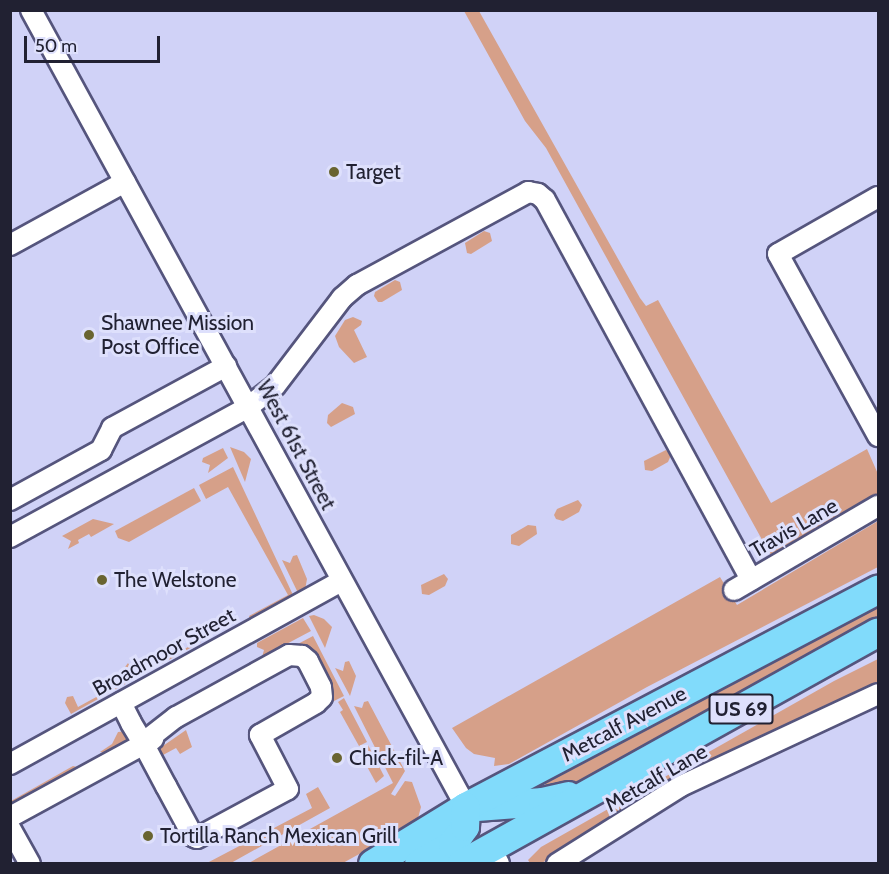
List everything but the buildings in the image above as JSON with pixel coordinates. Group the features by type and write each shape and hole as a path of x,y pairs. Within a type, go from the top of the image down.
{"highway":[{"name":"Metcalf Avenue","path":"373,864 466,807 879,590"},
{"name":"Metcalf Avenue","path":"462,864 495,856 603,787 879,632"},
{"path":"419,864 453,844 465,827 466,807 543,802 603,787"}],"street":[{"name":"West 61st Street","path":"31,10 466,807"},
{"path":"10,245 125,182"},
{"path":"10,537 249,407 274,386 342,298 357,285 518,195 535,193 545,200 751,580"},
{"path":"879,197 778,254 879,436"},
{"path":"10,500 101,450 112,428 226,366"},
{"path":"101,450 117,479"},
{"name":"Travis Lane","path":"734,590 879,506"},
{"name":"Broadmoor Street","path":"10,764 341,581"},
{"path":"10,817 143,743 176,717 289,656 302,656 315,671 322,697 308,709 260,735 288,789 197,838 143,743 121,703"},
{"name":"Metcalf Lane","path":"558,864 681,786 879,694"},
{"path":"10,828 30,864"},
{"path":"10,851 17,864"}],"shaded area":[{"path":"464,11 479,11 640,298 646,306 658,300 771,503 867,449 878,474 878,495 771,556 546,148 525,121"},
{"path":"484,231 490,233 492,241 471,254 467,253 465,243"},
{"path":"395,280 400,282 402,290 378,302 374,296 375,292"},
{"path":"353,317 362,321 361,325 354,330 367,357 354,363 339,347 335,336 345,320"},
{"path":"342,403 353,407 355,414 331,427 327,423 328,415"},
{"path":"230,447 244,452 251,459 245,482"},
{"path":"223,448 228,458 208,473 210,465 202,462 203,458"},
{"path":"666,450 671,455 668,462 652,471 645,470 644,461"},
{"path":"233,467 293,595 250,618 249,616 288,595 228,487 206,499 199,485"},
{"path":"194,488 201,501 129,542 118,538 115,531"},
{"path":"578,500 582,505 579,512 563,521 556,519 554,515 557,509"},
{"path":"93,519 114,524 91,537 89,534 68,549 71,541 62,536"},
{"path":"878,521 878,567 647,687 509,764 494,766 495,758 474,754 466,748 452,728 720,577 737,605"},
{"path":"528,525 536,526 537,534 519,546 511,544 511,535"},
{"path":"297,555 307,579 305,590 300,597 282,560 290,563 293,556"},
{"path":"444,574 448,579 445,586 429,595 422,594 421,585"},
{"path":"878,603 878,618 577,784 549,791 544,783"},
{"path":"314,615 324,619 332,627 325,648 309,616"},
{"path":"303,618 311,631 262,657 264,650 257,647 257,643"},
{"path":"187,631 196,633 201,642 142,675 134,659 139,659 145,670 190,646 184,634"},
{"path":"313,636 344,696 334,701 329,702 312,657 258,665"},
{"path":"878,659 878,683 668,783 542,863 530,863 528,860 541,847 834,681"},
{"path":"349,661 356,676 350,696 335,668 343,671 345,662"},
{"path":"128,663 136,678 71,714 65,703 67,697 73,696 78,707 131,678 125,667"},
{"path":"344,698 367,742 359,746 340,712 343,710 338,702"},
{"path":"368,701 405,771 391,794 395,796 405,781 412,782 421,807 417,822 343,863 247,864 393,783 354,706 362,708 364,702"},
{"path":"186,730 192,747 180,754 176,748 163,755 160,753 160,748"},
{"path":"127,731 128,738 124,744 106,753 100,752 112,744 118,732"},
{"path":"368,745 384,776 376,783 358,750"},
{"path":"73,766 81,768 11,807 11,801"},
{"path":"318,787 330,808 231,863 207,863 312,808 306,794"}],"place":[{"name":"Target","path":"334,172"},
{"name":"Shawnee Mission Post Office","path":"89,335"},
{"name":"The Welstone","path":"102,580"},
{"name":"Chick-fil-A","path":"337,758"},
{"name":"Tortilla Ranch Mexican Grill","path":"148,836"}]}
